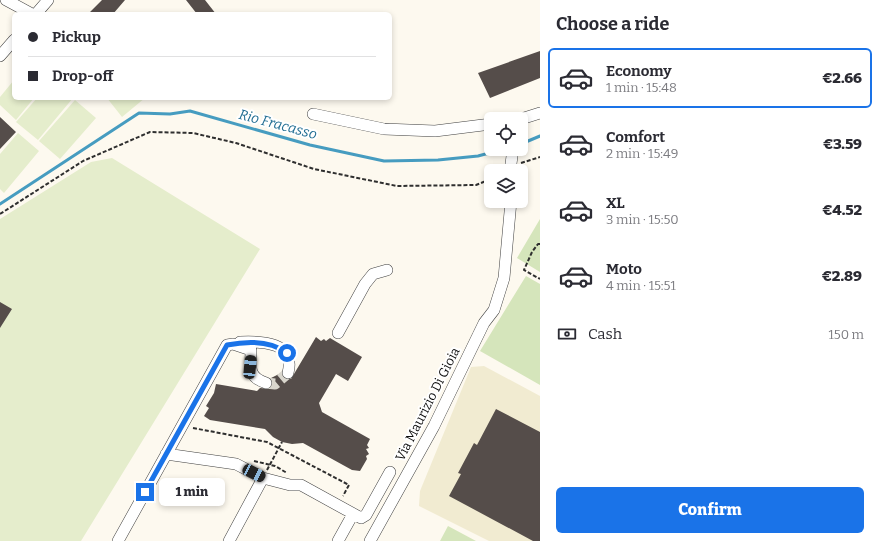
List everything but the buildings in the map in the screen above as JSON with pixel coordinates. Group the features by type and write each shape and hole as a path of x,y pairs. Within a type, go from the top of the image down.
{"street":[{"path":"6,0 28,12"},
{"path":"38,12 48,0"},
{"path":"0,56 12,42"},
{"path":"313,114 384,129 435,131 484,125"},
{"path":"528,117 540,114"},
{"name":"Via Maurizio Di Gioia","path":"370,541 434,426 484,323 494,310 504,278 510,208"},
{"path":"338,333 365,284 373,274 387,270"},
{"path":"118,541 227,345 259,342 278,346 287,353 290,364 288,373"},
{"path":"233,344 251,350 250,367 252,374 260,381 266,383"},
{"path":"166,454 236,464 263,478 290,485 301,485 361,518 366,515 390,472"},
{"path":"229,541 263,478"},
{"path":"338,541 353,514"}],"path":[{"path":"0,214 83,161 150,132 192,133 236,143 314,169 397,186 476,184 484,181"},
{"path":"523,164 540,157"},
{"path":"540,244 538,244 532,252 524,270 540,279"},
{"path":"181,426 267,442 285,449 349,484 338,506"},
{"path":"263,478 282,442"},
{"path":"236,464 241,460 270,464 287,473 301,485"}],"shaded area":[{"path":"484,366 540,396 540,541 489,541 419,506 420,491 471,367"}],"green space":[{"path":"12,82 12,100 32,100 16,120 0,105 0,97"},
{"path":"35,100 71,100 38,140 16,122"},
{"path":"75,100 96,118 60,159 39,141"},
{"path":"109,100 143,100 122,117"},
{"path":"18,133 39,151 4,193 0,189 0,154"},
{"path":"112,158 260,249 81,541 0,541 0,219 91,162"},
{"path":"540,219 540,272 517,258"},
{"path":"526,276 540,284 540,385 480,351"},
{"path":"448,526 476,541 440,541"}],"waterway":[{"name":"Rio Fracasso","path":"0,204 139,113 170,114 190,111 310,145 384,161 438,160 484,154"},
{"name":"Rio Fracasso","path":"528,141 540,136"}],"tunnel":[{"path":"266,383 275,384 288,373"}],"route":[{"path":"145,492 227,345 240,342 259,342 278,346 287,353"}]}
